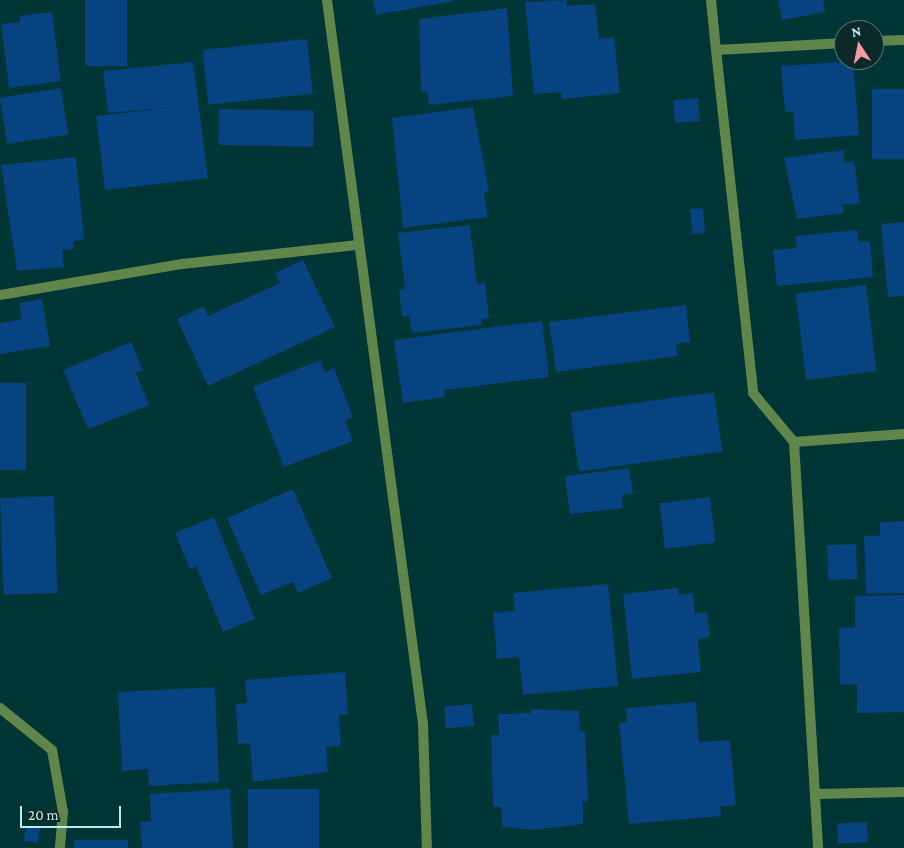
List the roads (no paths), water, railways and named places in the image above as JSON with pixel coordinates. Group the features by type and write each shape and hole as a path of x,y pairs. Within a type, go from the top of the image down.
{"street":[{"path":"328,0 358,245 383,405 422,724 427,848"},
{"path":"711,0 753,393 794,442 817,794 818,848"},
{"path":"884,41 904,40"},
{"path":"716,50 834,44"},
{"path":"0,295 182,264 358,245"},
{"path":"794,442 904,434"},
{"path":"0,708 52,750 63,812 60,848"},
{"path":"817,794 904,792"}]}
